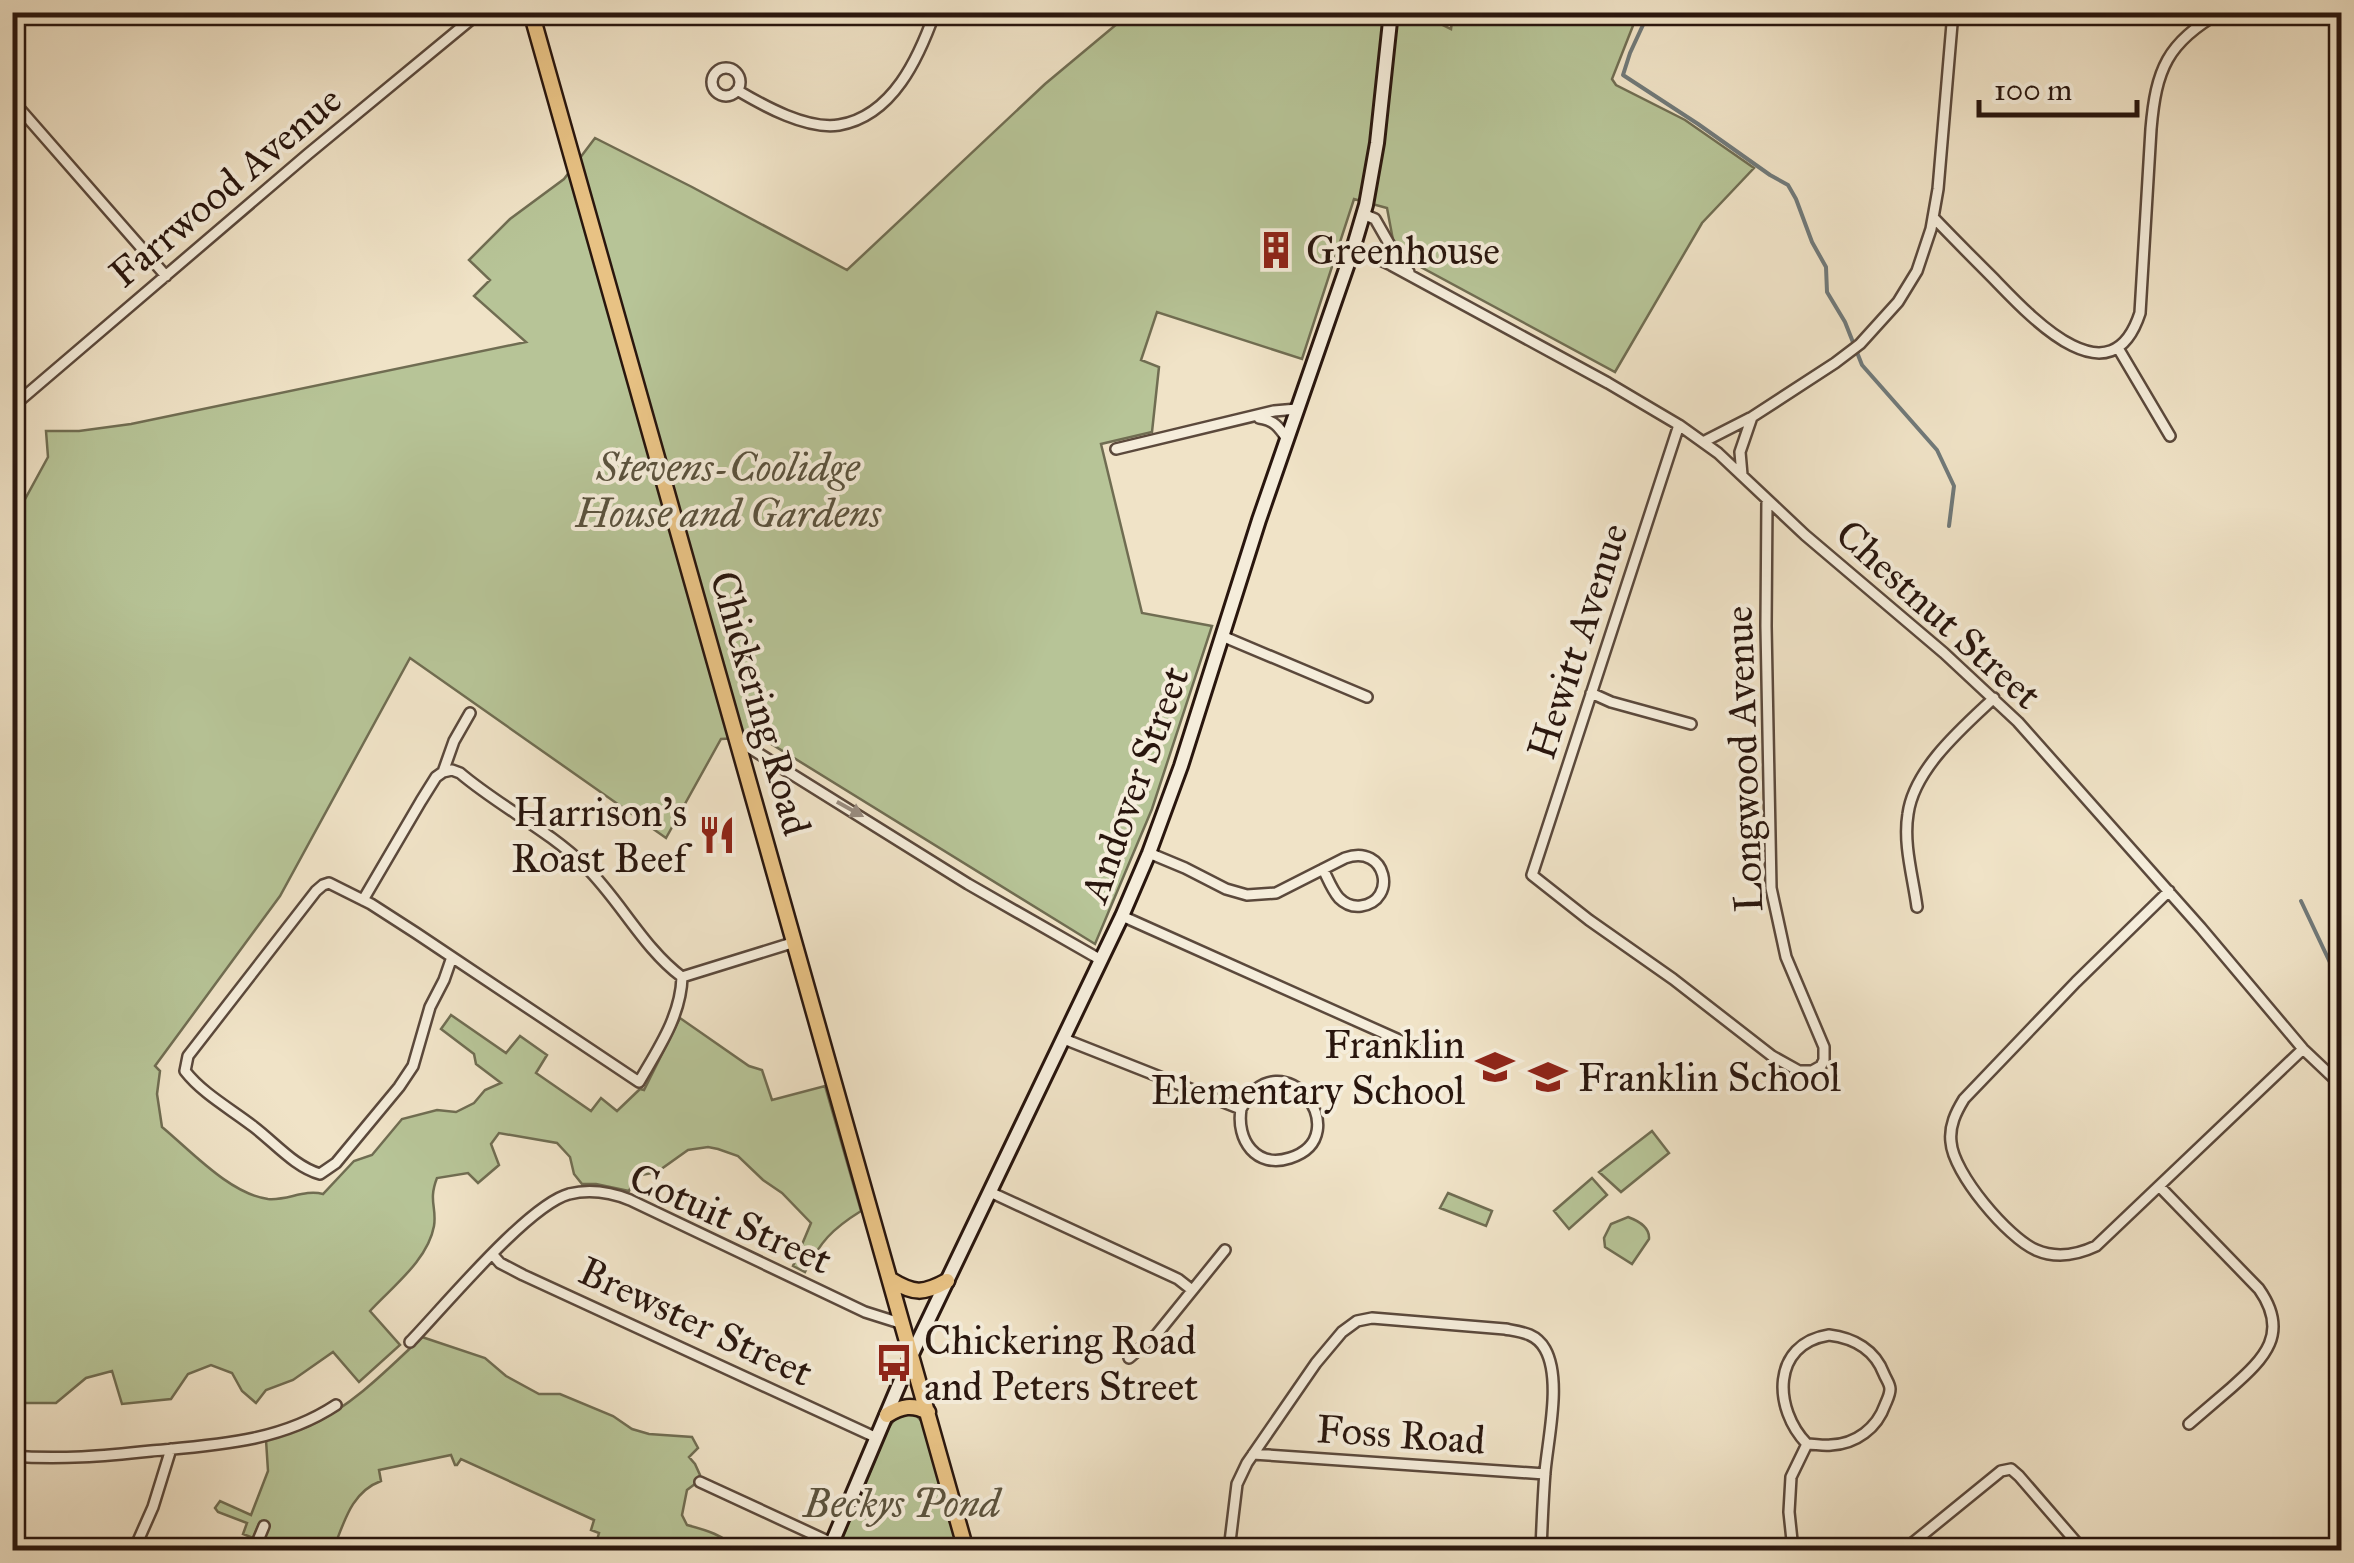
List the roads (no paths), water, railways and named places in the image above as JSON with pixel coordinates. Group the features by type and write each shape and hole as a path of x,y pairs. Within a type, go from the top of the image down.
{"main road":[{"name":"Chickering Road","path":"530,12 912,1354"},
{"name":"Andover Street","path":"831,1546 912,1354 1122,916 1181,766 1363,214 1377,143 1392,12"},
{"path":"890,1280 921,1292 947,1281"},
{"path":"912,1354 966,1550"},
{"path":"887,1414 907,1406 928,1412"}],"street":[{"name":"Farrwood Avenue","path":"12,407 480,12"},
{"path":"738,90 768,108 817,124 851,122 899,86 920,52 935,12"},
{"path":"1704,442 1752,417 1851,351 1881,323 1910,285 1933,217 1954,12"},
{"path":"1933,217 2050,333 2083,351 2118,348 2129,338 2140,313 2150,128 2160,72 2181,40 2221,12"},
{"path":"12,100 166,276"},
{"name":"Chestnut Street","path":"1363,214 1375,219 1399,261 1418,281"},
{"name":"Chestnut Street","path":"1352,249 1376,257 1608,383 1704,442 1994,698 2169,891 2303,1049 2342,1086"},
{"path":"2118,348 2170,436"},
{"path":"1116,450 1297,408"},
{"path":"1251,417 1270,420 1286,439"},
{"path":"1742,475 1740,452 1752,417"},
{"name":"Hewitt Avenue","path":"1532,875 1679,425"},
{"name":"Longwood Avenue","path":"1532,875 1772,1056 1799,1070 1812,1071 1821,1066 1824,1047 1786,957 1772,888 1766,686 1768,500"},
{"path":"1222,636 1366,696"},
{"path":"1591,694 1691,724"},
{"path":"1917,906 1907,826 1918,781 1994,698"},
{"path":"442,772 470,713"},
{"path":"737,740 968,884 1101,960"},
{"path":"364,900 436,776 452,770 561,845 604,886 645,939 682,977"},
{"path":"1149,853 1226,890 1247,895 1276,892 1345,858 1361,855 1381,868 1384,885 1374,900 1349,905 1336,894 1323,870"},
{"path":"452,957 430,1007 418,1055 399,1087 332,1167 320,1174 301,1166 204,1091 185,1071 185,1061 319,888 330,883 364,900 452,957 639,1082 678,1009 682,977"},
{"path":"2169,891 2076,982 1964,1099 1956,1113 1950,1138 1960,1170 2000,1220 2020,1240 2050,1254 2074,1254 2096,1246 2303,1049"},
{"path":"1122,916 1426,1052"},
{"path":"682,977 795,942"},
{"path":"1064,1039 1241,1108"},
{"path":"1280,1082 1292,1084 1303,1090 1316,1111 1315,1136 1298,1156 1284,1160 1258,1156 1241,1135 1241,1108 1256,1089 1280,1082"},
{"path":"2160,1187 2259,1289 2273,1318 2271,1343 2259,1361 2189,1424"},
{"name":"Cotuit Street","path":"410,1342 539,1211 556,1199 587,1192 614,1194 865,1312 903,1324"},
{"path":"990,1192 1178,1279 1192,1290"},
{"path":"1129,1358 1157,1334 1225,1250"},
{"name":"Brewster Street","path":"493,1256 522,1275 877,1438"},
{"path":"1229,1550 1238,1484 1253,1454 1342,1332 1363,1319 1505,1328 1525,1332 1542,1344 1552,1383 1540,1550"},
{"path":"1840,1336 1862,1346 1879,1362 1890,1390 1884,1410 1876,1424 1855,1439 1832,1446 1807,1444 1795,1432 1784,1408 1784,1373 1800,1347 1819,1337 1840,1336"},
{"path":"12,1456 92,1457 228,1444 278,1434 318,1418 336,1405"},
{"path":"1793,1550 1791,1477 1807,1444"},
{"path":"134,1550 153,1508 171,1450"},
{"name":"Foss Road","path":"1253,1454 1545,1474"},
{"path":"1904,1550 2001,1471 2011,1469 2083,1550"},
{"path":"700,1482 831,1546"},
{"path":"254,1550 264,1526"}],"waterway":[{"path":"1649,12 1623,75 1788,185 1826,267 1827,292 1845,322 1862,365 1937,450 1954,486 1949,526"},
{"path":"2301,901 2342,988"}],"place":[{"name":"Greenhouse","path":"1276,250"},
{"name":"Harrison's Roast Beef","path":"717,835"},
{"name":"Franklin Elementary School","path":"1495,1067"},
{"name":"Franklin School","path":"1548,1077"},
{"name":"Chickering Road and Peters Street","path":"894,1363"}],"park label":[{"name":"Stevens-Coolidge House and Gardens","path":"728,490"},
{"name":"Beckys Pond","path":"902,1503"}]}
